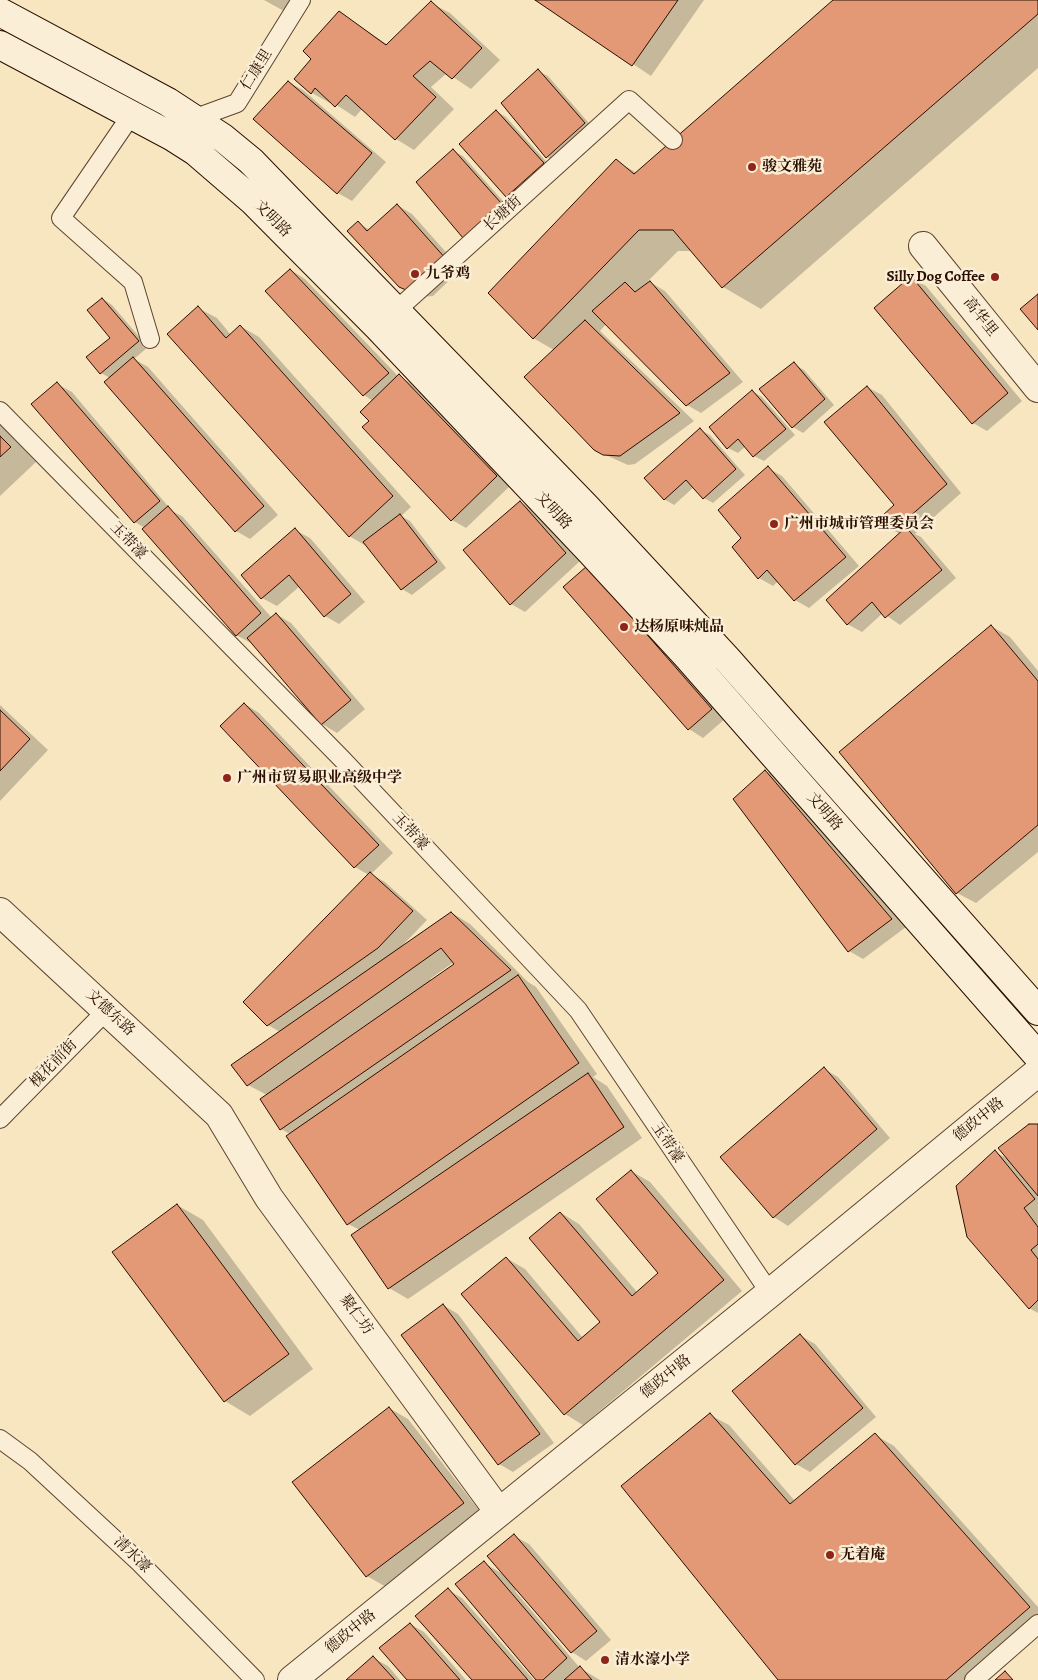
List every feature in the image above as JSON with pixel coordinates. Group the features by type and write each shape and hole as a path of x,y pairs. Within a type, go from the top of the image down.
{"main road":[{"name":"文明路","path":"0,12 196,118 251,161 556,514 686,656 1038,1056"},
{"name":"文明路","path":"0,45 132,114 195,151 388,319 586,507 727,659 1038,1011"},
{"name":"高华里","path":"923,246 1038,388"},
{"name":"文德东路","path":"0,912 219,1115"},
{"name":"德政中路","path":"292,1680 770,1293 1038,1072"},
{"name":"聚仁坊","path":"219,1115 269,1198 499,1512"}],"lane":[{"name":"仁康里","path":"196,118 237,103 301,0"},
{"name":"长塘街","path":"388,319 629,100 673,140"},
{"path":"132,114 60,218 133,282 150,340"},
{"name":"玉带濠","path":"0,412 342,759 578,1010 770,1293"},
{"name":"槐花前街","path":"0,1119 107,1010"},
{"name":"清水濠","path":"0,1440 30,1461 140,1563 255,1680"},
{"path":"974,1680 1038,1624"}],"building":[{"path":"535,0 678,0 632,66"},
{"name":"骏文雅苑","path":"833,0 1038,0 1038,14 722,288 673,230 639,230 533,339 488,293 616,159 634,174"},
{"path":"431,1 482,48 452,79 430,61 413,76 436,97 395,140 346,95 335,107 315,88 311,94 294,79 311,59 303,51 339,11 386,45"},
{"path":"538,69 585,123 546,158 501,103"},
{"path":"288,81 372,153 337,194 253,119"},
{"path":"496,110 544,163 506,197 459,144"},
{"path":"453,149 501,203 463,238 416,182"},
{"path":"397,204 447,260 406,290 399,287 347,231 358,221 367,231"},
{"path":"290,269 389,373 363,396 265,291"},
{"path":"911,276 1008,393 972,424 874,308"},
{"path":"650,281 730,373 686,406 592,311 625,282 635,292"},
{"path":"1038,294 1038,330 1020,309"},
{"path":"102,298 139,341 100,374 86,357 110,338 87,310"},
{"path":"198,306 226,338 240,325 393,496 349,537 167,334"},
{"path":"585,320 680,413 620,456 603,455 594,450 524,377"},
{"path":"133,357 264,506 235,532 104,382"},
{"path":"794,362 825,399 792,428 759,389"},
{"path":"399,374 497,476 451,521 362,427 369,421 360,412"},
{"path":"57,382 160,501 134,523 31,404"},
{"path":"867,386 947,484 893,531 882,516 894,505 824,422"},
{"path":"752,390 786,429 753,457 738,439 727,449 709,427"},
{"path":"700,428 736,469 703,499 686,480 664,500 644,478"},
{"path":"0,436 11,447 0,457"},
{"name":"广州市城市管理委员会","path":"768,466 846,557 794,601 767,570 758,579 732,547 741,538 718,510"},
{"path":"520,501 566,553 510,605 463,550"},
{"path":"168,506 261,613 236,636 142,529"},
{"path":"400,514 437,562 401,590 363,542"},
{"path":"906,527 942,570 885,618 872,602 847,625 826,600"},
{"path":"295,528 351,594 324,617 289,575 261,599 241,575"},
{"path":"587,566 712,709 688,730 563,587"},
{"path":"276,613 351,700 321,725 247,638"},
{"path":"991,625 1038,681 1038,825 956,894 839,752"},
{"path":"244,703 379,845 354,868 220,726"},
{"path":"0,710 30,739 0,771"},
{"path":"765,770 892,919 848,952 733,799"},
{"path":"370,872 413,911 378,948 267,1026 243,1002"},
{"path":"451,912 511,970 280,1130 260,1099 454,964 441,948 247,1086 231,1065"},
{"path":"518,975 579,1063 347,1225 286,1136"},
{"path":"824,1067 877,1129 773,1218 720,1157"},
{"path":"588,1073 624,1127 388,1289 351,1235"},
{"path":"1029,1124 1038,1124 1038,1196 998,1148"},
{"path":"995,1150 1035,1199 1024,1208 1038,1227 1038,1244 1031,1250 1038,1259 1038,1300 1029,1309 967,1237 956,1186"},
{"path":"631,1170 724,1280 564,1415 461,1294 506,1257 578,1341 600,1322 529,1238 560,1212 632,1296 658,1273 596,1199"},
{"path":"177,1204 289,1354 224,1402 112,1252"},
{"path":"443,1304 540,1434 498,1465 401,1335"},
{"path":"800,1334 863,1408 795,1465 732,1391"},
{"path":"389,1407 464,1503 366,1577 292,1482"},
{"name":"无着庵","path":"710,1413 790,1504 875,1433 1030,1607 946,1680 778,1680 621,1486"},
{"path":"514,1534 597,1631 571,1653 487,1556"},
{"path":"484,1561 567,1658 543,1680 536,1680 455,1584"},
{"path":"448,1588 528,1680 472,1680 415,1616"},
{"path":"410,1623 460,1680 407,1680 379,1648"},
{"path":"373,1656 395,1680 346,1680"},
{"path":"580,1666 592,1680 564,1680"},
{"path":"1005,1671 1013,1680 995,1680"}],"place":[{"name":"骏文雅苑","path":"752,167"},
{"name":"九爷鸡","path":"415,274"},
{"name":"Silly Dog Coffee","path":"995,277"},
{"name":"广州市城市管理委员会","path":"774,524"},
{"name":"达杨原味炖品","path":"624,627"},
{"name":"广州市贸易职业高级中学","path":"227,778"},
{"name":"无着庵","path":"830,1555"},
{"name":"清水濠小学","path":"605,1660"}]}
